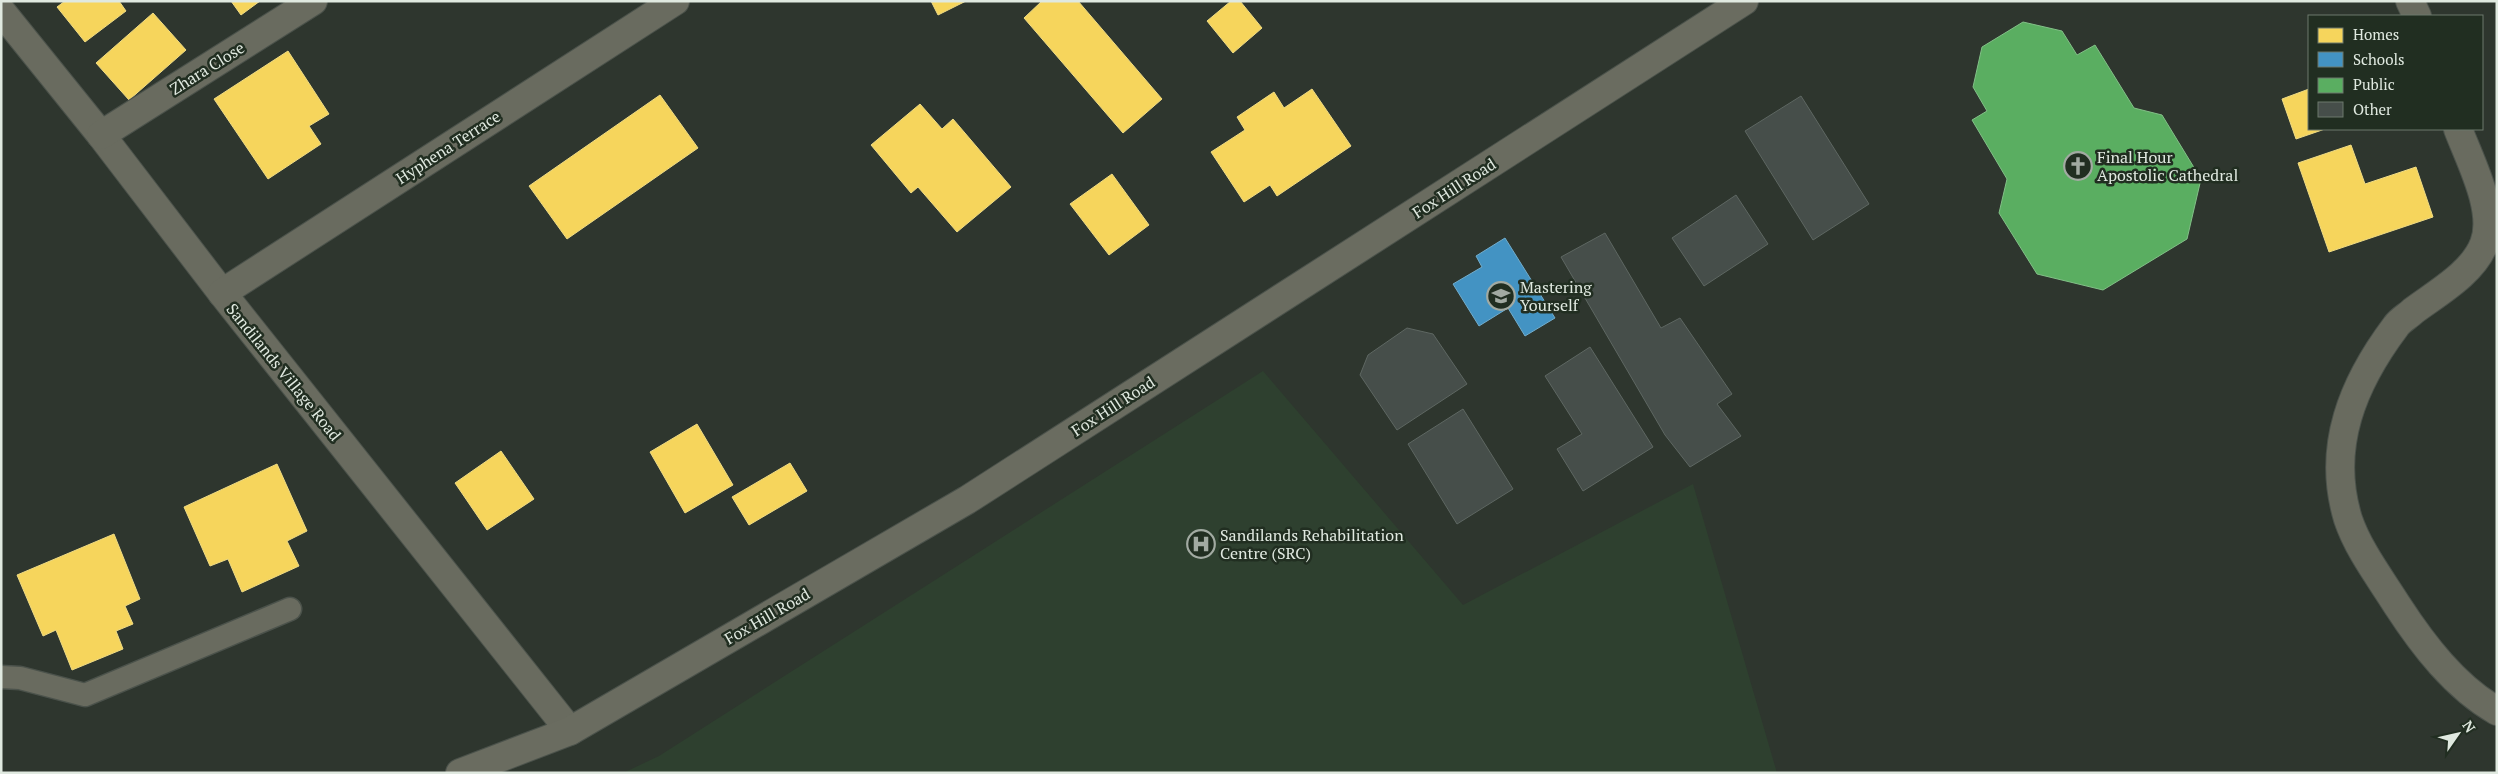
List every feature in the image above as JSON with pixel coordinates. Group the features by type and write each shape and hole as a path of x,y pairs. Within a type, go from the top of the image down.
{"main road":[{"name":"Fox Hill Road","path":"460,773 570,731 967,500 1744,1"}],"street":[{"name":"Zhara Close","path":"101,135 313,1"},
{"name":"Hyphena Terrace","path":"222,293 675,1"},
{"path":"2410,1 2417,15"},
{"name":"Sandilands Village Road","path":"1,11 101,135 222,293 570,731"},
{"path":"2458,130 2486,204 2489,224 2484,244 2474,262 2397,324 2356,389 2342,432 2339,476 2352,528 2368,560 2420,640 2475,699 2497,711"}],"lane":[{"path":"1,677 20,678 85,695 290,609"}],"shaded area":[{"name":"Sandilands Rehabilitation Centre (SRC)","path":"1263,371 1463,605 1693,484 1777,773 623,773 659,756"}],"building: Homes":[{"path":"65,1 119,1 126,11 85,42 57,7"},
{"path":"231,1 260,1 241,15"},
{"path":"931,1 966,1 938,15"},
{"path":"1042,1 1078,1 1162,99 1123,133 1024,18"},
{"path":"1231,1 1240,1 1262,28 1233,53 1207,21"},
{"path":"153,13 186,50 129,100 96,63"},
{"path":"288,51 329,114 309,126 321,144 268,179 214,99"},
{"path":"1312,89 1351,146 1277,196 1270,185 1244,202 1211,152 1245,130 1237,117 1274,92 1284,108"},
{"path":"2308,89 2308,130 2322,130 2296,139 2282,99"},
{"path":"660,95 698,148 567,239 529,186"},
{"path":"920,104 942,129 953,119 1011,187 957,232 918,187 911,193 871,145"},
{"path":"2351,145 2365,184 2416,167 2433,217 2329,252 2298,163"},
{"path":"1112,174 1149,225 1109,255 1070,204"},
{"path":"697,424 733,485 685,513 650,452"},
{"path":"501,451 534,499 487,530 455,483"},
{"path":"790,463 807,491 749,525 732,497"},
{"path":"277,464 307,531 287,541 299,566 242,592 228,559 210,566 184,507"},
{"path":"114,534 140,599 125,606 133,624 116,631 123,649 72,670 56,630 43,636 17,575"}],"building: Schools":[{"name":"Mastering Yourself","path":"1505,238 1555,318 1525,336 1508,308 1479,326 1453,284 1482,267 1476,256"}],"building: Public":[{"name":"Final Hour Apostolic Cathedral","path":"2023,22 2062,31 2077,55 2095,45 2134,108 2162,115 2201,179 2187,239 2103,290 2037,274 1999,213 2007,179 1972,120 1987,111 1973,87 1982,47"}],"building: Other":[{"path":"1801,96 1869,204 1813,240 1745,131"},
{"path":"1736,195 1768,244 1704,286 1672,238"},
{"path":"1605,233 1661,328 1680,318 1732,394 1717,404 1741,436 1690,467 1665,435 1561,257"},
{"path":"1407,328 1433,334 1467,384 1397,430 1360,375 1368,355"},
{"path":"1590,347 1653,447 1583,491 1557,449 1582,434 1545,376"},
{"path":"1463,409 1513,489 1457,524 1408,444"}],"place":[{"name":"Final Hour Apostolic Cathedral","path":"2078,166"},
{"name":"Mastering Yourself","path":"1501,296"},
{"name":"Sandilands Rehabilitation Centre (SRC)","path":"1201,544"}]}
